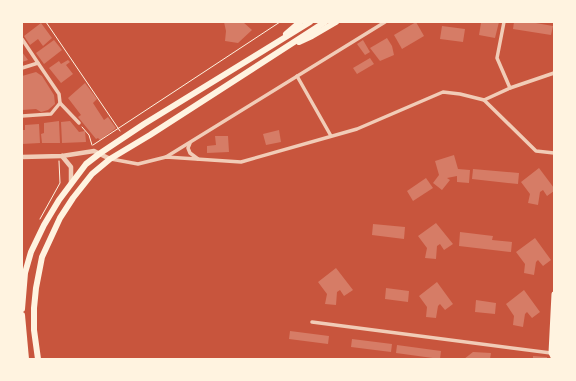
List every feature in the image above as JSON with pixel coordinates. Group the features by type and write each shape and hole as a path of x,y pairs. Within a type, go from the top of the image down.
{"main road":[{"path":"280,40 300,22"},
{"path":"22,309 25,274 31,252 44,225 70,184 96,152 310,22"},
{"path":"38,359 34,330 34,308 36,288 44,252 60,218 73,198 92,174 110,159 150,135 325,22"},
{"path":"286,47 312,36 336,22"},
{"path":"554,294 554,359"},
{"path":"22,315 26,359"}],"street":[{"path":"166,157 385,22"},
{"path":"504,22 497,58 510,88"},
{"path":"22,39 59,94 60,103 79,123"},
{"path":"22,68 38,63"},
{"path":"484,100 510,88 554,73"},
{"path":"297,76 331,136"},
{"path":"22,158 62,156 96,152 110,159 138,164 166,157 242,162 357,129 443,92 460,94 484,100 536,151 554,153"},
{"path":"22,116 51,114 60,103"},
{"path":"196,138 189,144 188,148 190,153 199,159"},
{"path":"62,156 71,167 70,184"},
{"path":"312,322 553,353"}],"path":[{"path":"46,22 120,131"},
{"path":"79,123 89,136 96,152"}],"building":[{"path":"224,22 243,22 252,30 238,43 225,41 226,31"},
{"path":"416,22 424,36 402,49 394,35"},
{"path":"499,22 495,38 479,35 481,23"},
{"path":"514,22 530,22 553,26 551,35 513,29"},
{"path":"41,23 52,38 43,46 38,39 30,45 24,36"},
{"path":"442,26 465,29 463,42 440,39"},
{"path":"387,38 392,46 394,55 380,61 370,48"},
{"path":"54,40 62,50 44,64 36,53"},
{"path":"363,40 370,52 365,55 357,44"},
{"path":"22,52 28,60 22,62"},
{"path":"370,58 374,64 357,74 353,68"},
{"path":"68,60 70,62 66,65 73,74 61,83 49,68 59,61 61,64"},
{"path":"36,72 42,76 54,95 55,104 48,110 41,112 36,109 22,110 22,76"},
{"path":"85,83 97,99 93,103 104,120 108,117 116,128 100,140 98,138 96,139 78,117 81,115 68,98"},
{"path":"59,121 60,143 42,143 41,134 44,133 44,123"},
{"path":"70,121 79,132 85,131 86,142 62,143 61,122"},
{"path":"39,124 40,143 22,144 22,130 25,130 25,125"},
{"path":"279,130 281,142 266,145 263,134"},
{"path":"215,136 228,136 229,152 207,153 207,146 216,145"},
{"path":"454,155 458,169 470,170 469,183 457,182 457,176 447,178 450,180 442,190 433,183 439,175 435,161"},
{"path":"539,168 554,188 554,191 547,196 543,190 540,192 538,205 528,203 530,194 521,182"},
{"path":"473,169 519,173 518,184 472,179"},
{"path":"426,178 433,188 413,201 407,191"},
{"path":"436,223 453,244 444,250 440,244 437,246 436,259 425,258 427,248 418,236"},
{"path":"373,224 405,227 404,239 372,235"},
{"path":"460,232 493,236 492,240 512,242 511,252 459,246"},
{"path":"535,238 551,260 543,266 538,260 536,262 534,275 524,273 525,264 516,252"},
{"path":"336,268 353,290 344,296 340,290 337,292 336,305 325,304 327,294 318,282"},
{"path":"437,282 453,304 445,310 440,304 438,306 436,318 426,317 427,307 419,296"},
{"path":"386,288 409,291 408,302 385,299"},
{"path":"524,290 540,312 532,318 527,312 525,314 523,327 513,325 514,316 506,304"},
{"path":"476,300 496,303 495,314 475,312"},
{"path":"290,331 329,336 328,344 289,339"},
{"path":"352,339 392,344 391,352 351,347"},
{"path":"397,345 441,351 440,359 396,353"},
{"path":"473,352 491,353 490,359 464,359"},
{"path":"533,356 547,357 547,359 533,359"}]}
